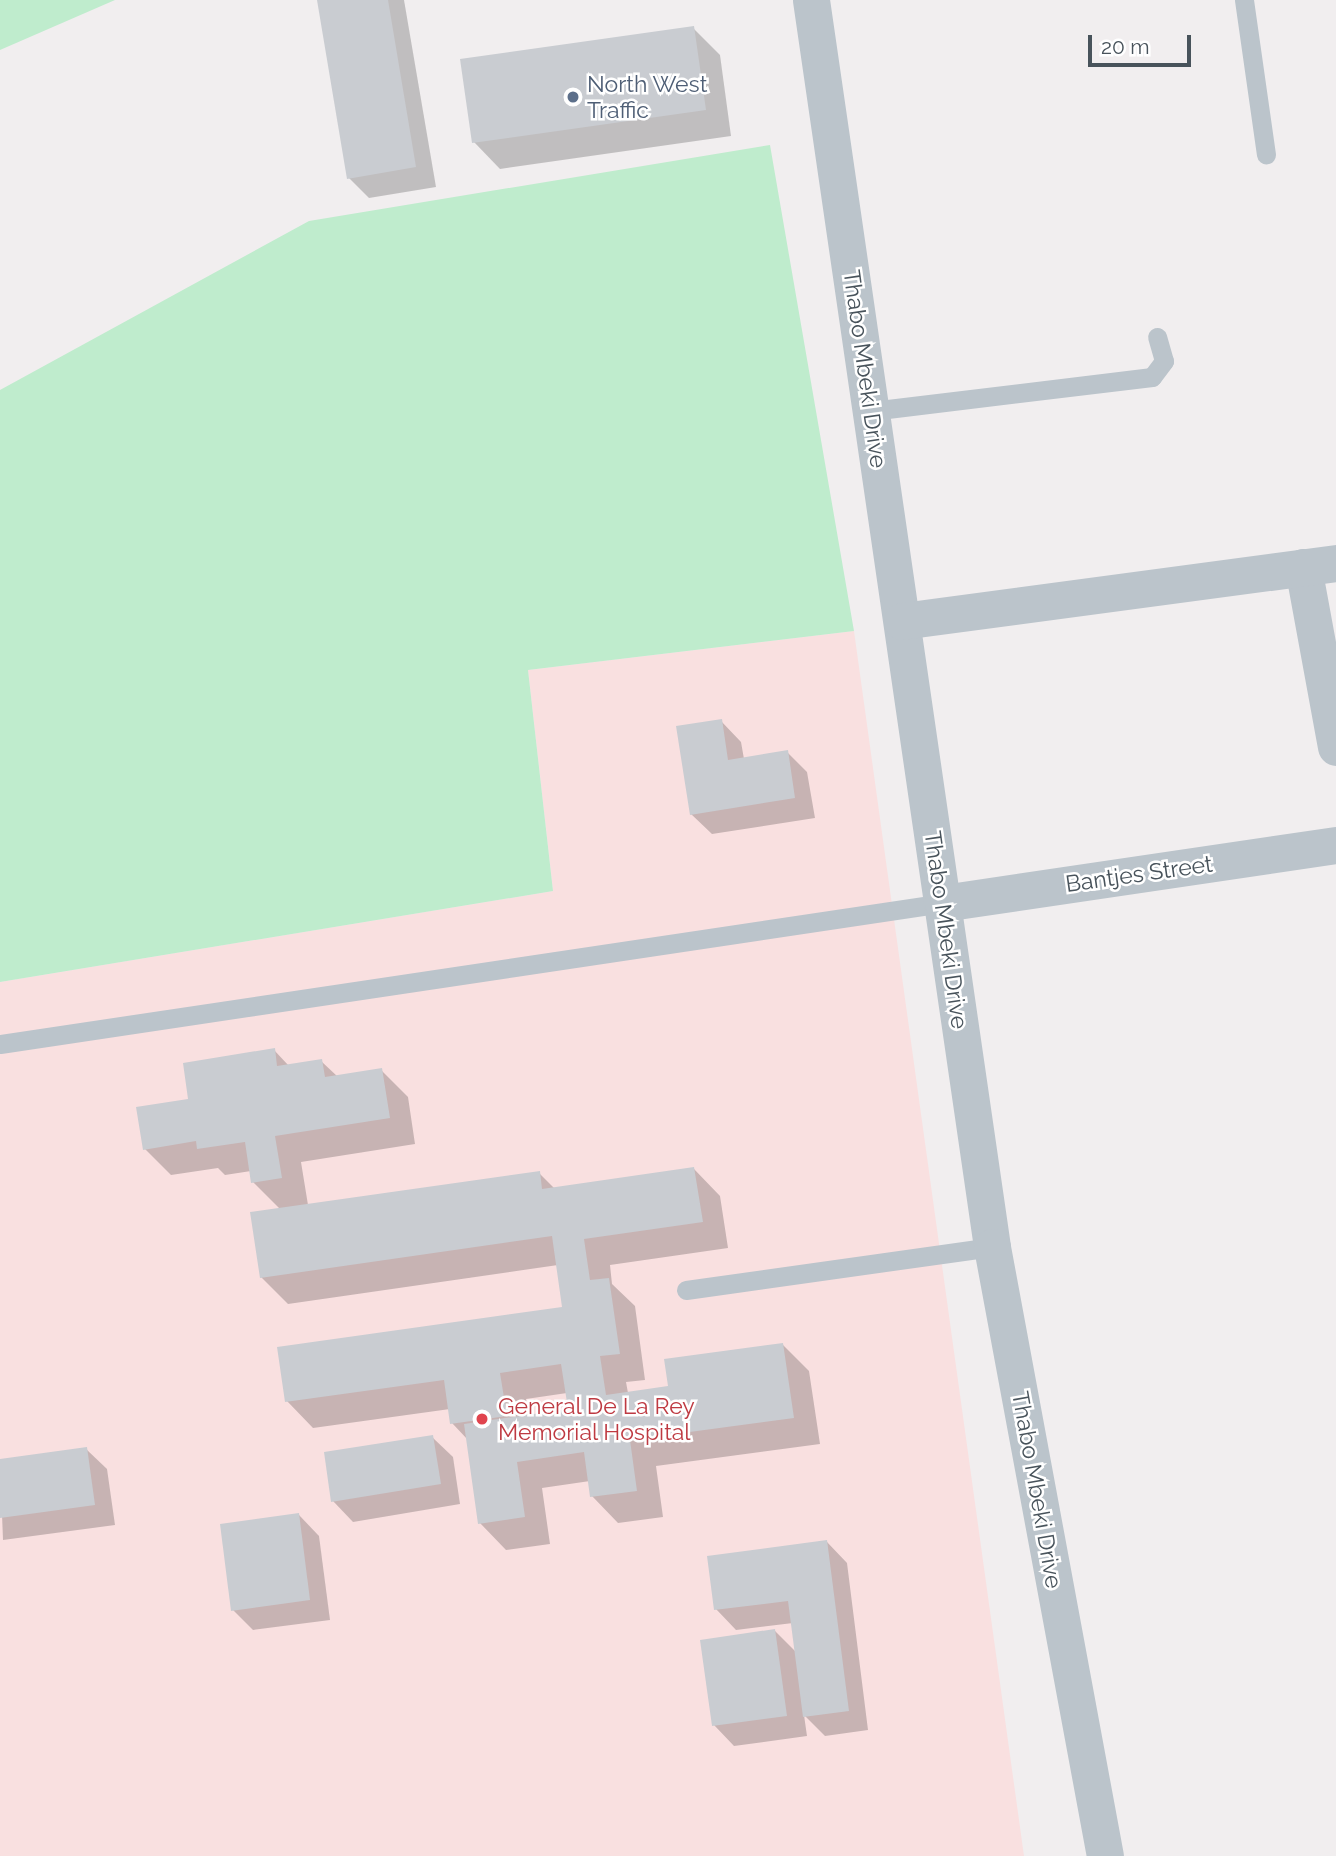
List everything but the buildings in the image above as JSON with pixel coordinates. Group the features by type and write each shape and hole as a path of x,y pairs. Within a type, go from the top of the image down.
{"street":[{"name":"Thabo Mbeki Drive","path":"811,0 992,1247 1105,1856"},
{"path":"902,621 1320,565 1336,747"},
{"name":"Bantjes Street","path":"943,903 1336,845"}],"lane":[{"path":"1244,0 1266,154"},
{"path":"871,411 1152,377 1164,361 1157,337"},
{"path":"0,1044 943,903"},
{"path":"686,1290 992,1247"}],"shaded area":[{"name":"General De La Rey Memorial Hospital","path":"854,631 1024,1856 0,1856 0,982 553,891 528,670"}],"green space":[{"path":"0,0 115,0 0,50"},
{"path":"770,145 854,631 528,670 553,891 0,982 0,390 309,221"}],"place":[{"name":"North West Traffic","path":"573,97"},
{"name":"General De La Rey Memorial Hospital","path":"482,1419"}]}
